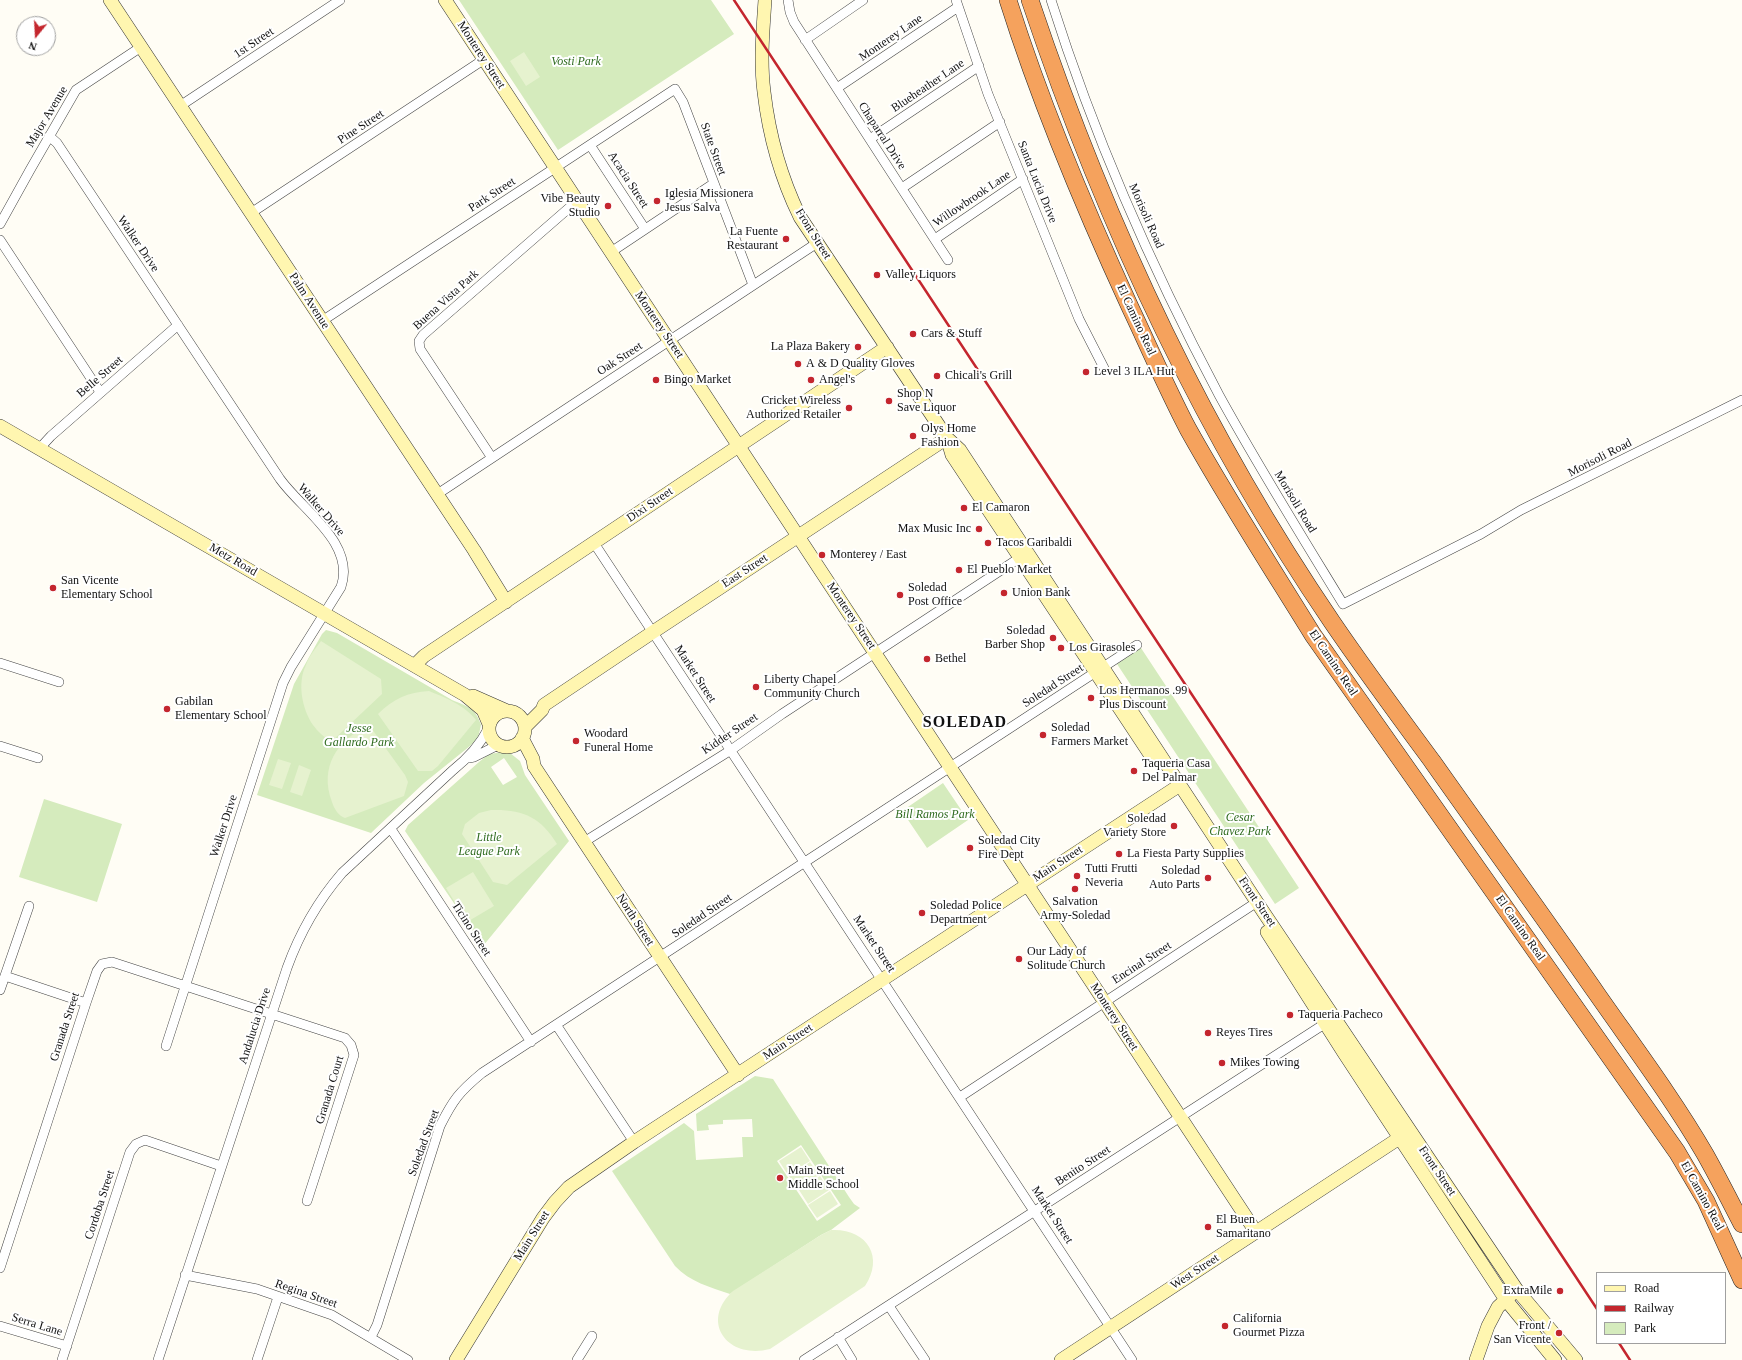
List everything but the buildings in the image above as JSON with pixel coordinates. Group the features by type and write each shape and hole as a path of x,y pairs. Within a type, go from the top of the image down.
{"highway":[{"name":"El Camino Real","path":"1008,0 1019,36 1060,148 1103,250 1188,428 1266,560 1314,635 1677,1152 1706,1201 1742,1280"},
{"name":"El Camino Real","path":"1030,0 1072,117 1135,269 1183,367 1247,486 1294,564 1332,622 1537,907 1660,1084 1704,1153 1742,1224"}],"street":[{"name":"1st Street","path":"180,106 340,0"},
{"name":"Monterey Street","path":"445,0 1256,1232"},
{"name":"Front Street","path":"765,0 762,54 764,91 770,127 780,169 789,194 800,217 946,438 952,455 1024,554 1330,1020 1404,1134 1506,1300 1555,1360"},
{"name":"Chaparral Drive","path":"788,0 790,12 805,40 948,260"},
{"path":"805,40 863,0"},
{"name":"Morisoli Road","path":"1051,0 1064,42 1095,126 1120,187 1172,301 1219,394 1282,504 1343,604 1480,534 1521,510 1742,400"},
{"name":"Palm Avenue","path":"113,1 141,47 436,495 474,550 506,602"},
{"name":"Santa Lucia Drive","path":"957,4 1000,122 1079,319 1105,370"},
{"name":"Monterey Lane","path":"837,88 957,4"},
{"name":"Major Avenue","path":"0,224 76,90 141,47"},
{"name":"Pine Street","path":"251,213 484,60"},
{"name":"Blueheather Lane","path":"870,139 979,66"},
{"name":"Park Street","path":"322,321 675,90"},
{"name":"State Street","path":"675,90 683,102 713,184 753,285"},
{"path":"902,188 1000,122"},
{"name":"Walker Drive","path":"49,136 57,143 287,490 320,524 340,551 344,563 343,580 325,614 291,667 283,683 166,1046"},
{"name":"Acacia Street","path":"590,145 645,229"},
{"name":"Willowbrook Lane","path":"935,239 1023,179"},
{"path":"611,252 713,184"},
{"name":"Buena Vista Park","path":"492,458 420,349 419,341 423,335 577,201"},
{"path":"0,240 100,392"},
{"name":"Oak Street","path":"436,495 817,243"},
{"name":"Belle Street","path":"39,449 100,392 178,325"},
{"name":"Dixi Street","path":"415,665 424,656 887,347"},
{"name":"Metz Road","path":"0,426 465,695 483,710 489,726"},
{"name":"East Street","path":"520,737 544,706 946,438"},
{"name":"Market Street","path":"594,543 1036,1211 1132,1360"},
{"name":"Kidder Street","path":"584,842 731,750 875,652 1024,554"},
{"name":"Soledad Street","path":"372,1337 440,1126 452,1102 463,1088 804,862 1137,645"},
{"path":"0,663 59,682"},
{"name":"Metz Road","path":"465,695 476,697 512,712"},
{"name":"East Street","path":"512,712 544,706"},
{"path":"512,712 523,719 520,737 498,745 491,739 489,726 495,716 512,712"},
{"name":"Andalucia Drive","path":"158,1360 293,950 313,911 342,873 452,771 469,758 484,738 489,726"},
{"name":"North Street","path":"520,737 533,759 534,766 738,1075"},
{"name":"Andalucia Drive","path":"469,758 498,745"},
{"path":"0,746 38,758"},
{"name":"Main Street","path":"456,1360 543,1218 569,1187 634,1142 1177,787"},
{"name":"Ticino Street","path":"390,828 531,1042"},
{"name":"Encinal Street","path":"960,1097 1254,904"},
{"path":"0,990 29,906"},
{"name":"Granada Street","path":"0,1268 86,1003 97,971 102,964 112,962 271,1014"},
{"path":"5,976 86,1003"},
{"name":"Granada Court","path":"271,1014 345,1038 351,1045 354,1054 307,1201"},
{"name":"Benito Street","path":"804,1360 1330,1020"},
{"path":"557,1026 634,1142"},
{"name":"Front Street","path":"1404,1134 1517,1290 1576,1360"},
{"name":"West Street","path":"1061,1360 1404,1134"},
{"name":"Cordoba Street","path":"62,1360 130,1152 136,1144 145,1140 221,1166"},
{"name":"Regina Street","path":"186,1276 256,1289 332,1314 408,1360"},
{"path":"1476,1360 1488,1326 1498,1307 1517,1290"},
{"path":"257,1360 278,1297"},
{"path":"889,1306 925,1360"},
{"name":"Serra Lane","path":"0,1326 67,1346"},
{"path":"577,1360 592,1336"},
{"path":"838,1337 852,1360"}],"green space":[{"name":"Vosti Park","path":"459,0 711,0 734,34 558,150"},
{"path":"524,52 540,77 526,86 510,61"},
{"name":"Jesse Gallardo Park","path":"326,630 337,633 452,700 467,706 476,714 481,725 478,738 470,746 424,783 371,833 257,795 294,684 322,634"},
{"path":"321,641 381,679 382,694 331,742 317,730 309,719 301,688 303,672 309,658"},
{"name":"Cesar Chavez Park","path":"1141,648 1299,888 1275,904 1117,664"},
{"path":"429,691 461,706 476,720 438,766 432,771 418,771 378,714 389,704 401,697"},
{"path":"369,725 405,775 408,782 404,796 345,818 337,812 332,802 328,777 330,766 334,756 348,738"},
{"name":"Little League Park","path":"503,752 510,753 520,761 525,775 569,841 483,946 405,831 408,825 489,754","holes":["504,758 517,777 503,785 491,767"]},
{"path":"278,759 291,763 282,789 269,785"},
{"path":"299,765 311,770 302,796 290,792"},
{"name":"Bill Ramos Park","path":"943,783 968,820 927,848 902,811"},
{"path":"44,799 122,824 97,902 19,877"},
{"path":"491,810 512,811 530,816 544,827 557,844 507,885 493,882 462,834 465,824 479,813"},
{"path":"473,872 494,906 467,922 446,888"},
{"path":"755,1076 773,1079 849,1197 854,1204 860,1208 831,1230 730,1294 687,1276 675,1266 612,1171 684,1123 694,1131 696,1160 743,1157 742,1137 753,1137 752,1119 723,1120 723,1124 708,1125 709,1130 697,1131 696,1114","holes":["801,1145 841,1205 817,1221 777,1161"]},
{"path":"801,1147 810,1161 788,1175 779,1161"},
{"path":"810,1162 819,1175 798,1189 789,1176"},
{"path":"820,1176 829,1190 808,1204 799,1190"},
{"path":"830,1191 838,1204 817,1218 808,1205"},
{"path":"831,1230 854,1234 869,1246 873,1264 871,1275 865,1286 770,1349 755,1351 742,1349 731,1344 723,1336 719,1326 719,1315 723,1303 733,1291"}],"railway":[{"path":"734,0 1596,1307"},
{"path":"1620,1344 1630,1360"}],"place":[{"name":"Iglesia Missionera Jesus Salva","path":"657,201"},
{"name":"Vibe Beauty Studio","path":"608,206"},
{"name":"La Fuente Restaurant","path":"786,239"},
{"name":"Valley Liquors","path":"877,275"},
{"name":"Cars & Stuff","path":"913,334"},
{"name":"La Plaza Bakery","path":"858,347"},
{"name":"A & D Quality Gloves","path":"798,364"},
{"name":"Level 3 ILA Hut","path":"1086,372"},
{"name":"Chicali's Grill","path":"937,376"},
{"name":"Bingo Market","path":"656,380"},
{"name":"Angel's","path":"811,380"},
{"name":"Shop N Save Liquor","path":"889,401"},
{"name":"Cricket Wireless Authorized Retailer","path":"849,408"},
{"name":"Olys Home Fashion","path":"913,436"},
{"name":"El Camaron","path":"964,508"},
{"name":"Max Music Inc","path":"979,529"},
{"name":"Tacos Garibaldi","path":"988,543"},
{"name":"Monterey / East","path":"822,555"},
{"name":"El Pueblo Market","path":"959,570"},
{"name":"San Vicente Elementary School","path":"53,588"},
{"name":"Union Bank","path":"1004,593"},
{"name":"Soledad Post Office","path":"900,595"},
{"name":"Soledad Barber Shop","path":"1053,638"},
{"name":"Los Girasoles","path":"1061,648"},
{"name":"Bethel","path":"927,659"},
{"name":"Liberty Chapel Community Church","path":"756,687"},
{"name":"Los Hermanos .99 Plus Discount","path":"1091,698"},
{"name":"Gabilan Elementary School","path":"167,709"},
{"name":"Soledad Farmers Market","path":"1043,735"},
{"name":"Woodard Funeral Home","path":"576,741"},
{"name":"Taqueria Casa Del Palmar","path":"1134,771"},
{"name":"Soledad Variety Store","path":"1174,826"},
{"name":"Soledad City Fire Dept","path":"970,848"},
{"name":"La Fiesta Party Supplies","path":"1119,854"},
{"name":"Tutti Frutti Neveria","path":"1077,876"},
{"name":"Soledad Auto Parts","path":"1208,878"},
{"name":"Salvation Army-Soledad","path":"1075,889"},
{"name":"Soledad Police Department","path":"922,913"},
{"name":"Our Lady of Solitude Church","path":"1019,959"},
{"name":"Taqueria Pacheco","path":"1290,1015"},
{"name":"Reyes Tires","path":"1208,1033"},
{"name":"Mikes Towing","path":"1222,1063"},
{"name":"Main Street Middle School","path":"780,1178"},
{"name":"El Buen Samaritano","path":"1208,1227"},
{"name":"ExtraMile","path":"1560,1291"},
{"name":"California Gourmet Pizza","path":"1225,1326"},
{"name":"Front / San Vicente","path":"1559,1333"}],"district":[{"name":"SOLEDAD","path":"965,723"}]}
